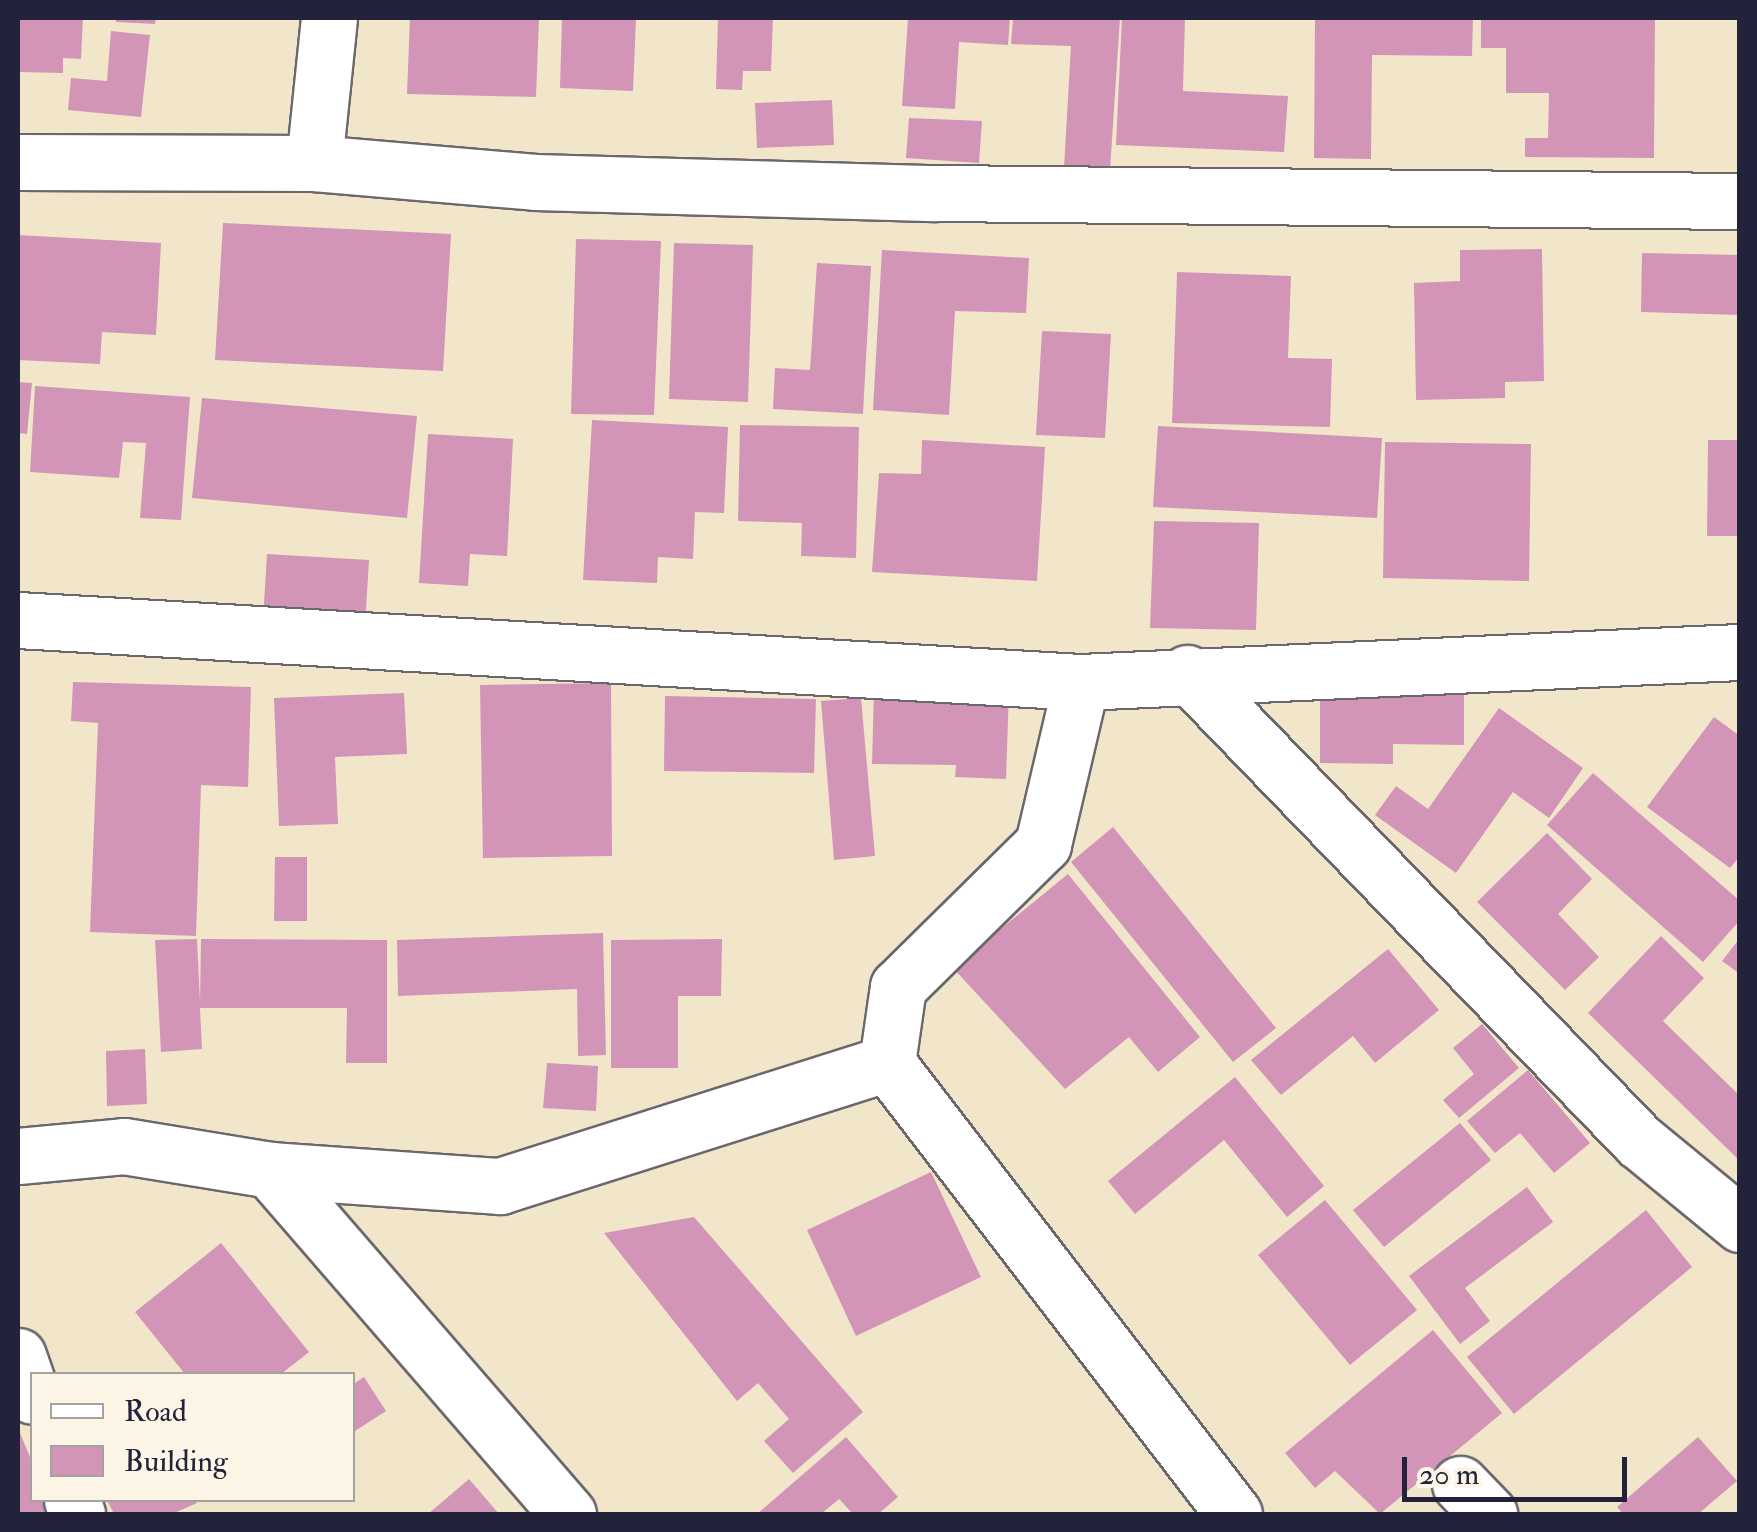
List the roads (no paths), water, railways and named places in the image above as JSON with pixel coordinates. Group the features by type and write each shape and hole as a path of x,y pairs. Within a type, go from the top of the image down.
{"street":[{"path":"314,163 329,18"},
{"path":"18,162 314,163 535,182 841,191 1740,201"},
{"path":"18,620 1081,682 1187,673 1740,652"},
{"path":"1187,673 1638,1141 1740,1224"},
{"path":"1081,682 1044,844 898,987 887,1063 1234,1514"},
{"path":"18,1156 124,1146 270,1170 500,1186 887,1063"},
{"path":"270,1170 568,1514"},
{"path":"18,1356 30,1390"}]}
